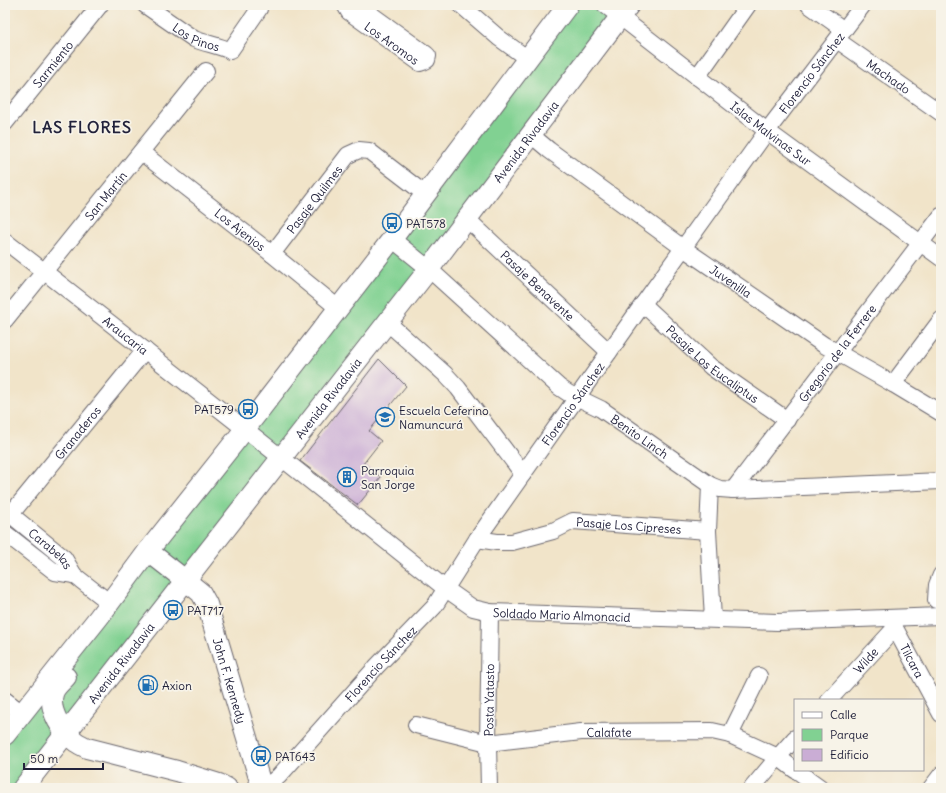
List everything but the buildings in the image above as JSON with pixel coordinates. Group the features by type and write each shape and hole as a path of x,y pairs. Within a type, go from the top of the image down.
{"main road":[{"path":"5,735 105,610 148,551 245,429 392,239 568,5"},
{"name":"Avenida Rivadavia","path":"23,788 429,269 530,134 618,9"},
{"name":"John F. Kennedy","path":"148,551 186,580 201,594 207,604 263,788"},
{"path":"105,610 93,643 53,693 52,704 56,719 66,733 76,742 87,748 177,770 227,788"}],"street":[{"name":"Sarmiento","path":"5,123 100,5"},
{"name":"Los Pinos","path":"145,5 194,39 222,47 230,51 259,9"},
{"name":"Los Aromos","path":"345,5 349,12 420,62 426,60 428,56 426,54 358,5"},
{"path":"461,5 499,38 528,59"},
{"path":"697,77 748,5"},
{"name":"Machado","path":"809,5 840,35 941,113"},
{"name":"Florencio Sánchez","path":"263,788 279,776 377,666 434,607 477,539 643,304 767,131 863,5"},
{"name":"Islas Malvinas Sur","path":"618,9 697,77 767,131 941,258"},
{"name":"San Martín","path":"5,320 206,71"},
{"name":"Juvenilla","path":"530,134 549,150 683,248 824,345 941,413"},
{"name":"Pasaje Quilmes","path":"272,254 348,155 359,150 369,151 425,194"},
{"name":"Los Ajenjos","path":"141,152 272,254 338,308"},
{"name":"Gregorio de la Ferrere","path":"732,490 787,420 941,216"},
{"name":"Pasaje Benavente","path":"467,219 609,352"},
{"name":"Benito Linch","path":"392,239 429,269 559,387 601,410 710,485 720,489 732,490 941,481"},
{"name":"Araucaria","path":"5,241 245,429"},
{"name":"Pasaje Los Eucaliptus","path":"643,304 711,367 787,420"},
{"path":"893,384 941,320"},
{"path":"387,322 445,374 458,388 523,474"},
{"name":"Granaderos","path":"8,512 145,350"},
{"name":"Soldado Mario Almonacid","path":"245,429 473,608 490,612 777,622 894,623 936,616"},
{"path":"710,485 708,536 713,619"},
{"name":"Carabelas","path":"8,512 64,558 74,575 105,610"},
{"name":"Pasaje Los Cipreses","path":"477,539 497,542 512,542 553,531 708,536"},
{"name":"Carabelas","path":"5,533 55,572 74,575"},
{"path":"936,616 939,597 937,585 941,575"},
{"name":"Posta Yatasto","path":"489,788 488,743 490,612"},
{"name":"Wilde","path":"830,699 894,623"},
{"name":"Tilcara","path":"894,623 941,714"},
{"path":"730,734 759,676"},
{"path":"5,700 22,714"},
{"name":"Calafate","path":"416,725 488,743 581,732 712,731 730,734 778,757 794,769"},
{"path":"752,788 794,739"},
{"name":"Calafate","path":"796,771 821,788"},
{"path":"931,788 941,775"}],"green space":[{"path":"568,5 629,5 23,788 5,788 5,735"}],"place":[{"name":"PAT578","path":"392,223"},
{"name":"PAT579","path":"248,409"},
{"name":"Escuela Ceferino Namuncurá","path":"385,417"},
{"name":"Parroquia San Jorge","path":"347,477"},
{"name":"PAT717","path":"173,610"},
{"name":"Axion","path":"148,685"},
{"name":"PAT643","path":"261,756"}],"district":[{"name":"LAS FLORES","path":"82,127"}]}
